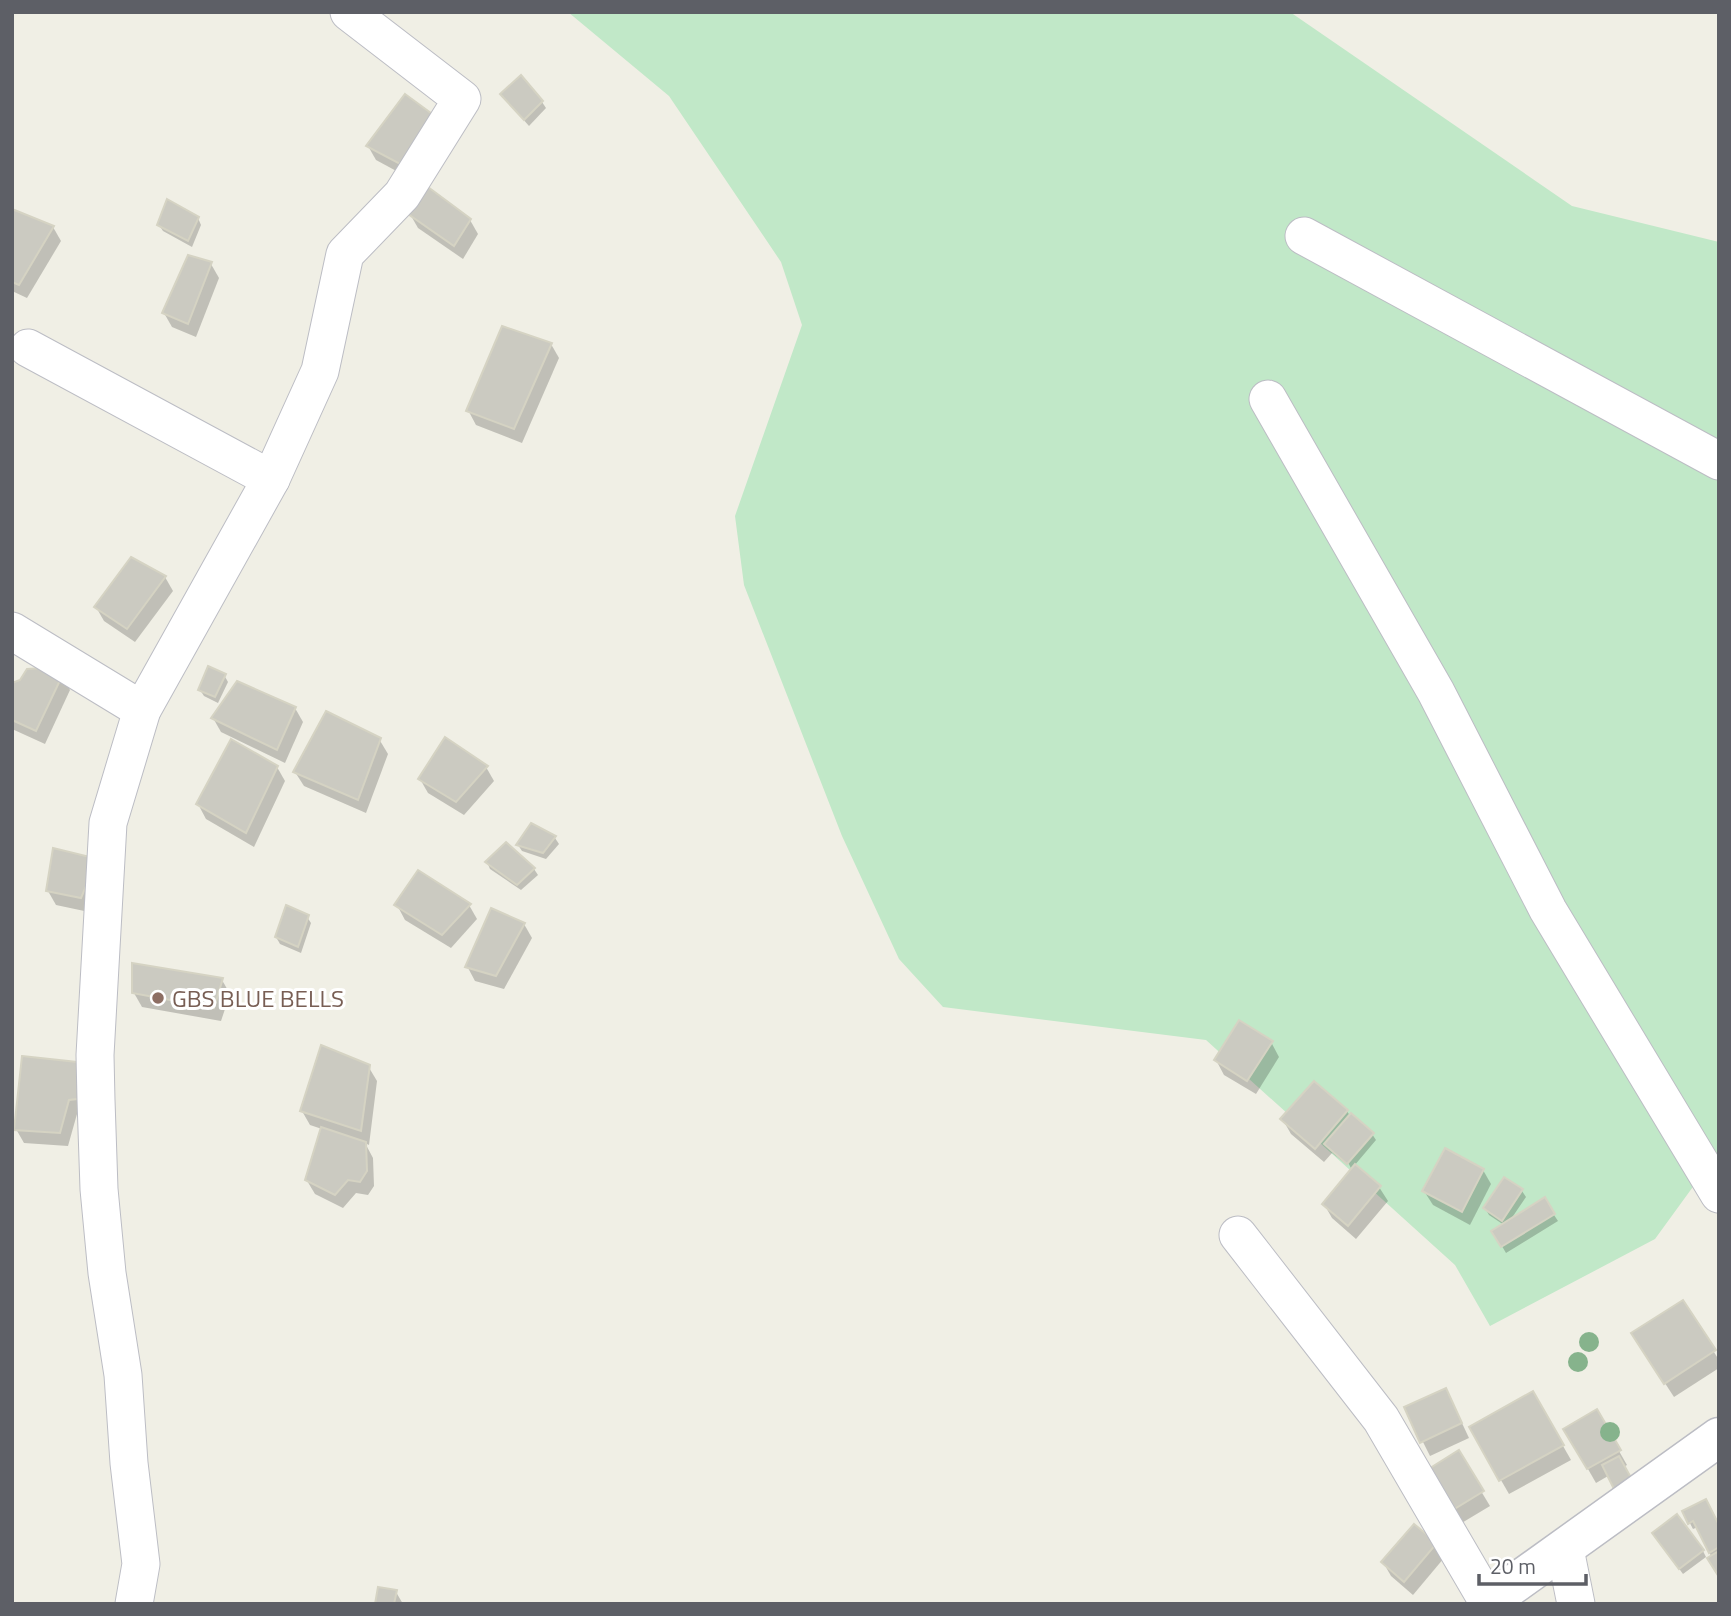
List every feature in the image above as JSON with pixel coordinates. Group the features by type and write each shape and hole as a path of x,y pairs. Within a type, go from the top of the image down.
{"street":[{"path":"134,1604 141,1564 129,1463 123,1375 107,1273 99,1189 95,1055 108,823 142,710 271,479 320,371 345,254 402,195 462,99 349,12"},
{"path":"1304,236 1719,461"},
{"path":"28,348 271,479"},
{"path":"1268,399 1436,692 1548,910 1719,1194"},
{"path":"12,632 142,710"},
{"path":"1238,1235 1381,1419 1487,1603 1719,1437"},
{"path":"1565,1549 1576,1604"}],"green space":[{"path":"568,12 1290,12 1572,206 1719,242 1719,1151 1655,1239 1490,1326 1455,1265 1206,1040 943,1007 899,959 842,836 744,585 735,516 802,325 781,262 669,96"}],"building":[{"path":"521,75 543,101 524,120 500,94"},
{"path":"405,94 443,122 404,166 366,146"},
{"path":"428,187 471,219 454,246 408,214"},
{"path":"167,199 199,217 188,241 157,225"},
{"path":"12,209 54,226 19,285 12,282"},
{"path":"188,255 212,262 188,324 162,313"},
{"path":"502,326 552,343 514,429 466,411"},
{"path":"131,557 166,576 127,629 94,607"},
{"path":"208,666 226,674 215,697 198,690"},
{"path":"43,668 63,674 36,731 12,720 12,683 20,680 27,669"},
{"path":"237,681 296,707 277,750 211,718"},
{"path":"326,711 381,738 358,800 293,772"},
{"path":"445,737 488,766 456,802 418,779"},
{"path":"231,739 278,766 246,833 196,804"},
{"path":"531,823 556,836 543,853 516,845"},
{"path":"506,842 535,868 517,885 485,862"},
{"path":"53,848 90,857 90,877 81,898 46,891"},
{"path":"418,870 471,904 442,935 394,905"},
{"path":"286,905 309,915 298,947 275,937"},
{"path":"491,908 525,923 496,976 465,967"},
{"path":"132,963 223,978 214,1008 132,993"},
{"path":"1239,1020 1273,1041 1247,1081 1214,1060"},
{"path":"321,1045 370,1065 361,1131 300,1111"},
{"path":"22,1056 86,1063 86,1098 69,1100 60,1133 14,1130"},
{"path":"1314,1081 1348,1110 1315,1149 1280,1119"},
{"path":"1351,1113 1374,1133 1347,1164 1324,1144"},
{"path":"321,1127 366,1142 367,1171 360,1182 348,1180 335,1195 305,1180"},
{"path":"1445,1148 1484,1169 1462,1212 1422,1191"},
{"path":"1355,1164 1381,1186 1348,1226 1322,1204"},
{"path":"1504,1177 1523,1189 1502,1221 1483,1208"},
{"path":"1545,1197 1555,1214 1501,1247 1491,1231"},
{"path":"1683,1300 1716,1350 1664,1384 1631,1333"},
{"path":"1446,1388 1462,1423 1420,1443 1404,1407"},
{"path":"1533,1391 1564,1445 1499,1481 1469,1427"},
{"path":"1597,1409 1621,1450 1587,1469 1563,1429"},
{"path":"1459,1450 1484,1491 1451,1511 1427,1470"},
{"path":"1619,1456 1634,1483 1616,1493 1602,1465"},
{"path":"1706,1499 1719,1525 1719,1547 1709,1553 1693,1521 1688,1524 1682,1511"},
{"path":"1677,1514 1704,1550 1679,1569 1652,1533"},
{"path":"1414,1524 1437,1543 1404,1582 1381,1562"},
{"path":"1719,1551 1719,1577 1707,1558"},
{"path":"378,1587 397,1590 394,1604 375,1604"}],"place":[{"name":"GBS BLUE BELLS","path":"158,998"}]}
